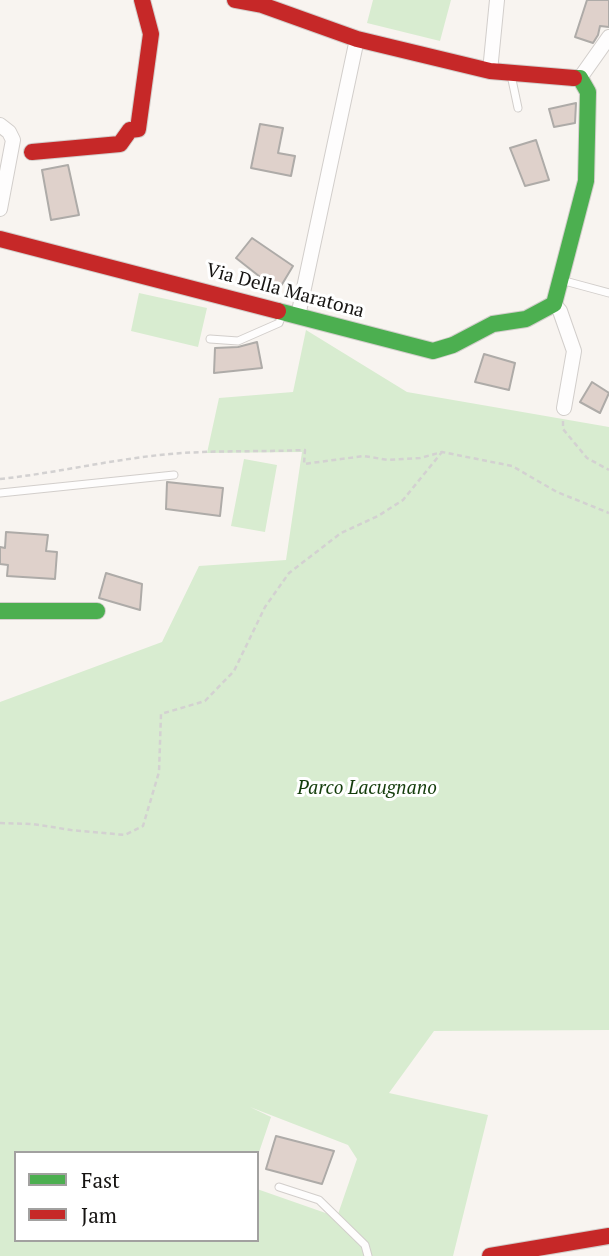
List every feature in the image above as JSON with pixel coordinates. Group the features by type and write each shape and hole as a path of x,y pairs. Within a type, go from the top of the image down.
{"street":[{"path":"33,152 120,144 130,130 138,129 151,34 142,0"},
{"path":"234,0 262,5 357,39 490,71 580,78"},
{"path":"490,71 497,0"},
{"path":"580,78 609,37"},
{"path":"291,314 357,39"},
{"path":"564,408 574,351 560,311 554,304 586,181 588,92 580,78"},
{"path":"0,125 9,132 13,140 0,209"},
{"name":"Via Della Maratona","path":"0,239 433,351 453,345 494,324 526,319 554,304"},
{"path":"0,611 97,611"},
{"path":"490,1256 609,1236"}],"lane":[{"path":"511,73 518,108"},
{"path":"561,280 609,293"},
{"path":"210,339 238,341 248,338 291,314"},
{"path":"0,492 174,475"},
{"path":"279,1187 319,1200 365,1245 368,1256"}],"path":[{"path":"564,408 563,429 587,458 609,470"},
{"path":"0,479 168,454 215,451 305,450 304,464 364,456 388,460 420,458 442,453 512,466 557,492 609,513"},
{"path":"0,823 33,824 125,835 143,826 159,772 161,714 205,701 234,671 265,607 289,573 341,533 378,516 403,500 442,453"}],"green space":[{"path":"373,0 451,0 440,41 367,23"},
{"path":"139,293 207,308 198,347 131,331"},
{"name":"Parco Lacugnano","path":"306,330 407,392 609,427 609,1030 434,1031 389,1093 488,1115 453,1256 0,1256 0,702 162,642 199,566 286,560 302,452 207,453 219,398 293,392"},
{"path":"244,459 277,465 265,532 231,526"}],"building":[{"path":"587,0 609,0 609,27 600,26 593,43 575,37"},
{"path":"576,103 575,123 554,127 549,109"},
{"path":"260,124 283,128 278,153 295,156 291,176 251,168"},
{"path":"536,140 549,180 525,186 510,148"},
{"path":"68,165 79,215 51,220 42,170"},
{"path":"252,238 293,266 278,291 236,258"},
{"path":"257,342 262,368 214,373 215,348 238,347"},
{"path":"484,354 515,363 509,390 475,382"},
{"path":"592,382 609,393 600,413 580,402"},
{"path":"167,482 223,488 220,516 166,509"},
{"path":"6,532 48,535 46,551 57,552 55,579 7,576 8,565 0,564 0,547 5,548"},
{"path":"106,573 142,584 140,610 99,598"},
{"path":"276,1136 334,1151 322,1184 266,1169"}],"traffic: fast":[{"path":"278,311 433,351 453,345 493,324 526,319 554,304 586,181 588,92 580,78 574,78"},
{"path":"0,611 97,611"}],"traffic: jam":[{"path":"32,152 120,144 130,130 138,129 151,34 142,0"},
{"path":"235,0 262,5 357,39 490,71 574,78"},
{"path":"0,239 278,311"},
{"path":"490,1256 609,1236"}]}
